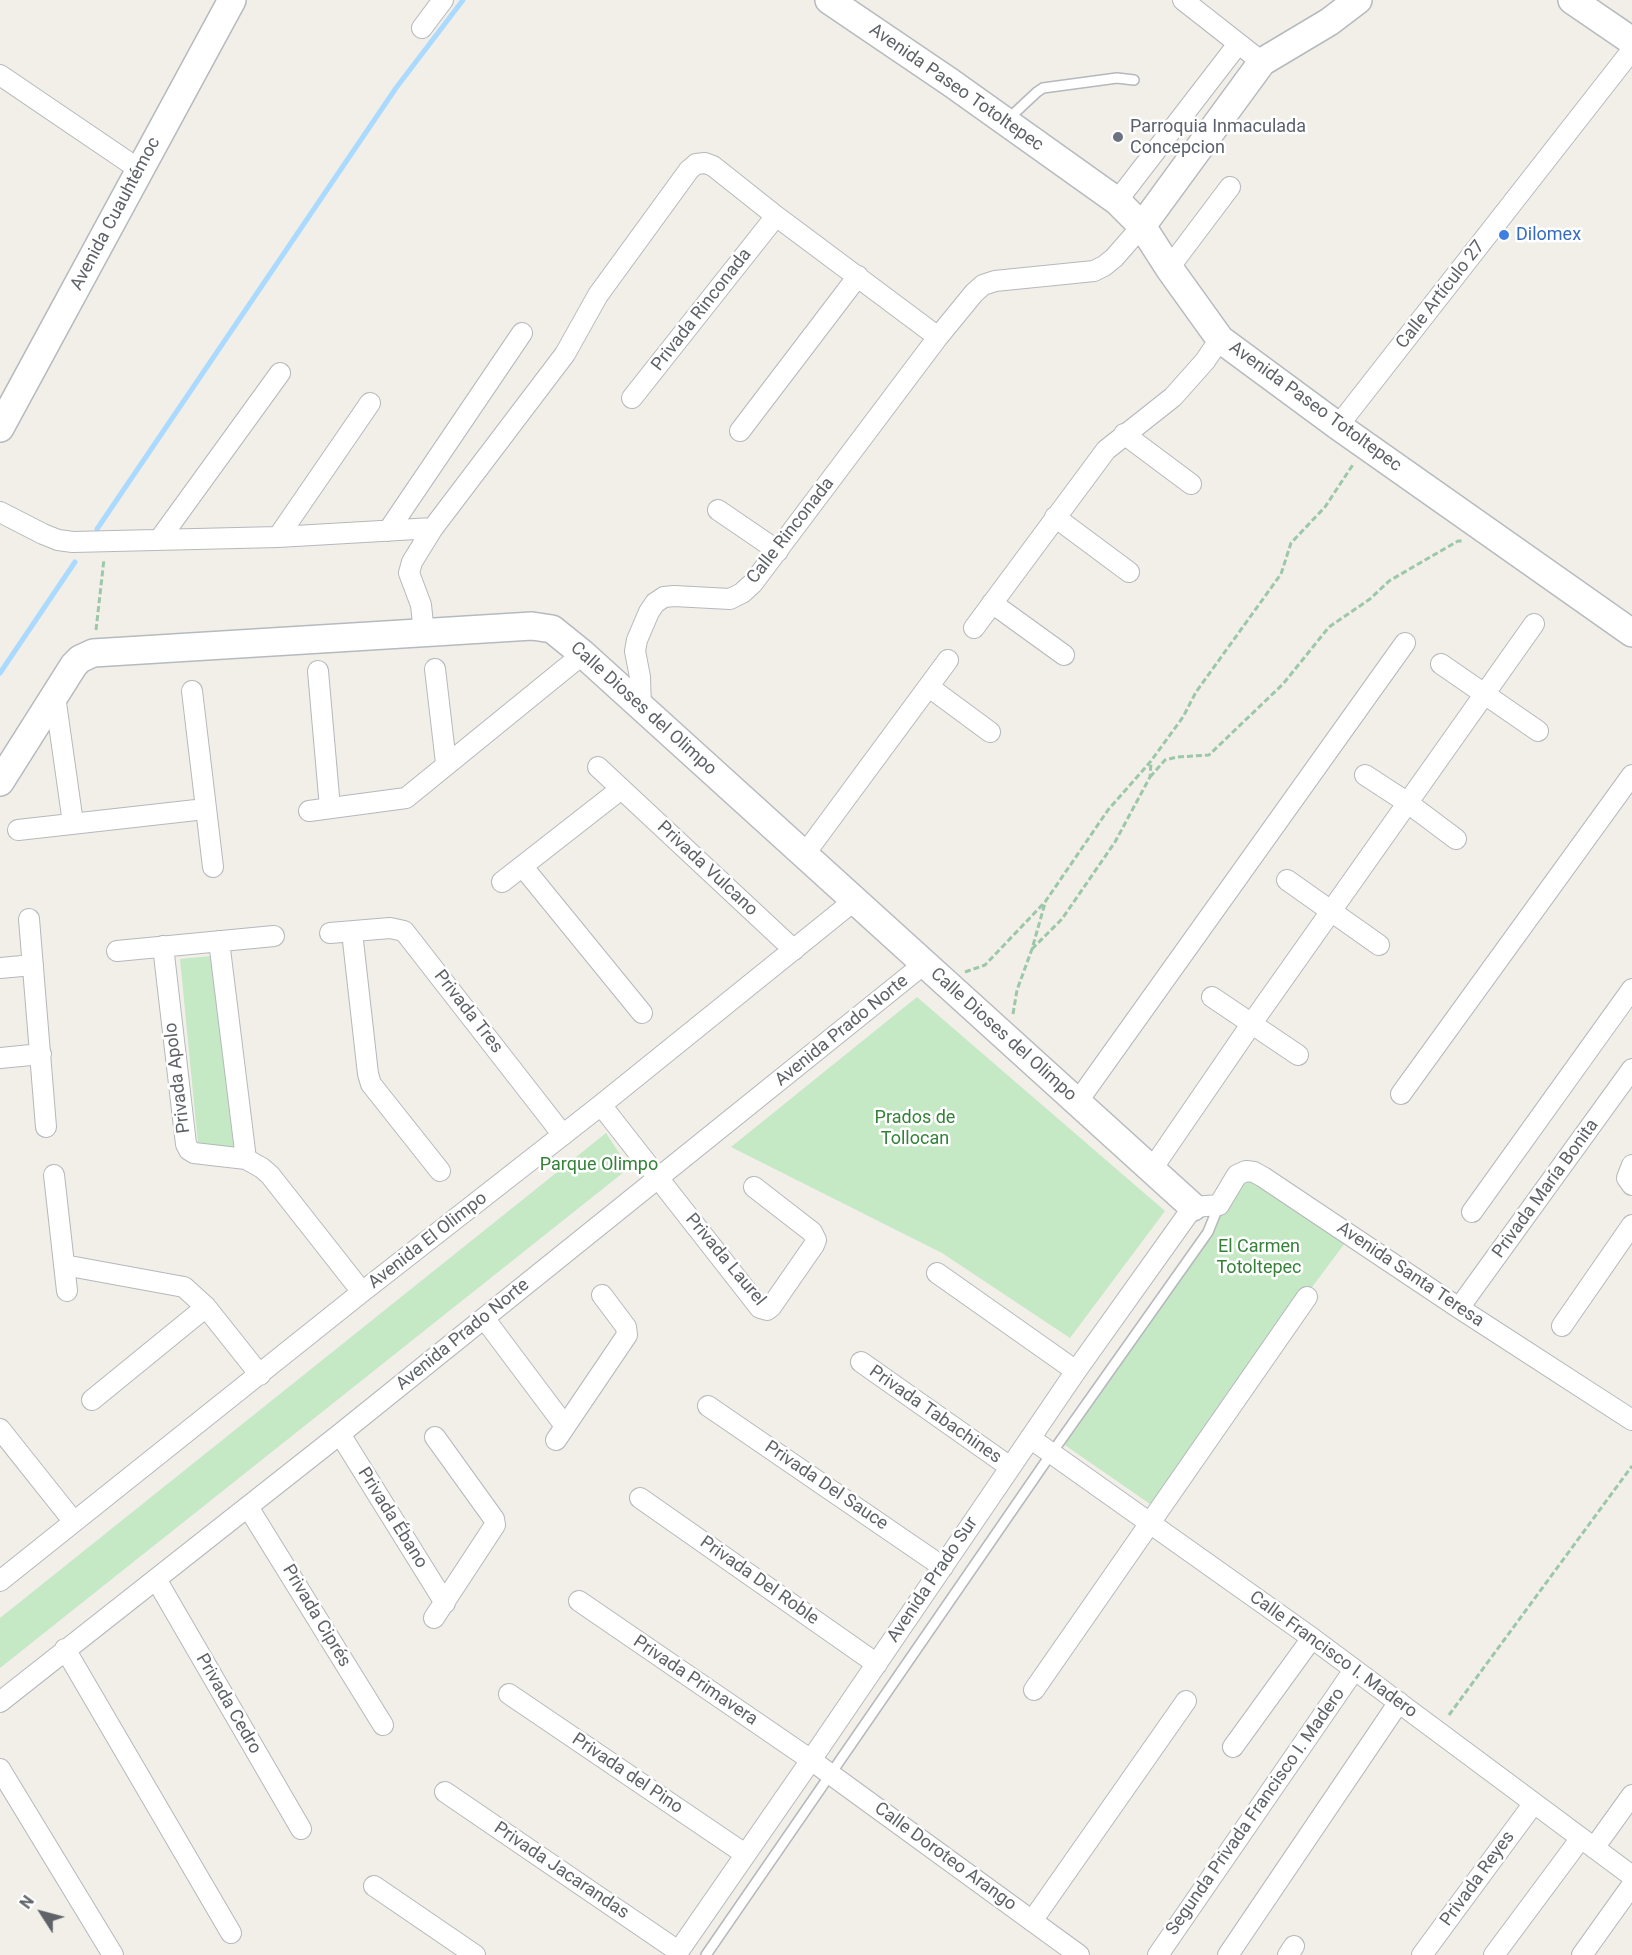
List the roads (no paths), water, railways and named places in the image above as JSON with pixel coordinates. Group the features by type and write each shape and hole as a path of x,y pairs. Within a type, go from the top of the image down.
{"main road":[{"name":"Avenida Cuauhtémoc","path":"0,428 232,0"},
{"name":"Avenida Paseo Totoltepec","path":"829,0 1117,201 1142,226 1220,339 1338,426 1632,633"},
{"path":"1142,226 1262,62 1329,22 1358,0"},
{"path":"1572,0 1632,41"},
{"name":"Calle Dioses del Olimpo","path":"55,696 74,665 80,659 93,653 424,633 541,627 552,629 583,654 1152,1169 1206,1206"},
{"path":"0,782 55,696"}],"street":[{"path":"422,28 443,0"},
{"path":"1183,0 1262,62"},
{"path":"1117,201 1238,44"},
{"name":"Calle Artículo 27","path":"1338,426 1632,50"},
{"path":"0,75 140,170"},
{"path":"424,633 421,605 409,573 412,562 433,528 560,362 598,295 689,170 696,164 705,163 713,166 773,220 858,276 938,337"},
{"path":"1169,268 1230,187"},
{"name":"Privada Rinconada","path":"632,398 773,220"},
{"name":"Calle Rinconada","path":"641,708 640,677 635,651 637,640 655,603 664,597 674,596 730,599 753,584 938,337 974,293 983,285 995,281 1094,271 1114,258 1142,226"},
{"path":"740,431 858,276"},
{"path":"388,531 522,333"},
{"path":"974,628 1106,450 1173,397 1205,361 1220,339"},
{"path":"159,540 280,373"},
{"path":"278,537 370,403"},
{"path":"1124,434 1191,484"},
{"path":"718,510 778,551"},
{"path":"0,512 58,540 106,542 278,537 433,528"},
{"path":"1055,517 1129,572"},
{"path":"992,603 1064,655"},
{"path":"1152,1169 1252,1023 1534,624"},
{"path":"1078,1101 1405,643"},
{"path":"309,810 406,798 583,654"},
{"path":"804,855 948,660"},
{"path":"1441,664 1538,731"},
{"path":"435,669 446,764"},
{"path":"318,671 330,808"},
{"path":"929,687 990,732"},
{"path":"192,691 213,867"},
{"path":"55,696 73,823"},
{"name":"Privada Vulcano","path":"598,767 794,950"},
{"path":"1365,775 1408,803 1456,839"},
{"path":"1401,1094 1632,775"},
{"path":"502,882 621,789"},
{"path":"18,830 205,809"},
{"path":"523,867 642,1013"},
{"path":"1287,880 1379,945"},
{"name":"Avenida El Olimpo","path":"0,1581 362,1292 563,1136 855,900"},
{"path":"29,919 46,1127"},
{"name":"Privada Tres","path":"330,933 390,928 404,931 563,1136"},
{"path":"352,932 371,1084 440,1172"},
{"path":"117,951 274,936"},
{"path":"219,941 246,1159"},
{"name":"Privada Apolo","path":"163,946 186,1144 189,1150 194,1154 246,1159 270,1175 362,1292"},
{"path":"0,968 33,965"},
{"name":"Avenida Prado Norte","path":"0,1702 340,1434 659,1178 932,972"},
{"path":"1472,1212 1632,989"},
{"path":"1212,997 1298,1055"},
{"path":"0,1058 41,1054"},
{"name":"Privada María Bonita","path":"1459,1308 1632,1069"},
{"name":"Privada Laurel","path":"601,1105 760,1308 766,1310 771,1307 816,1240 812,1232 754,1187"},
{"path":"1632,1165 1627,1178 1632,1185"},
{"name":"Avenida Santa Teresa","path":"1206,1206 1237,1175 1246,1171 1254,1172 1632,1420"},
{"path":"54,1175 67,1291"},
{"name":"Avenida Prado Sur","path":"677,1953 1076,1371 1206,1206"},
{"path":"1563,1326 1632,1225"},
{"path":"64,1265 184,1287 206,1307 260,1375"},
{"path":"937,1273 1076,1371"},
{"path":"484,1318 561,1433 627,1335 626,1327 602,1295"},
{"path":"1034,1689 1307,1297"},
{"path":"92,1400 206,1307"},
{"name":"Privada Tabachines","path":"861,1362 1010,1467"},
{"name":"Privada Del Sauce","path":"708,1406 943,1567"},
{"path":"0,1429 74,1522"},
{"name":"Privada Ébano","path":"340,1434 440,1610 495,1525 494,1519 435,1437"},
{"name":"Calle Francisco I. Madero","path":"1030,1438 1312,1638 1632,1876"},
{"name":"Privada Del Roble","path":"640,1498 877,1664"},
{"name":"Privada Ciprés","path":"248,1507 383,1725"},
{"name":"Privada Cedro","path":"156,1579 301,1829"},
{"name":"Privada Primavera","path":"579,1601 811,1760"},
{"path":"1233,1747 1312,1638"},
{"path":"65,1649 231,1933"},
{"name":"Segunda Privada Francisco I. Madero","path":"1158,1955 1354,1670"},
{"name":"Privada del Pino","path":"509,1694 745,1854"},
{"path":"1032,1921 1186,1701"},
{"path":"1228,1955 1399,1702"},
{"name":"Calle Doroteo Arango","path":"811,1760 1079,1955"},
{"path":"0,1768 113,1955"},
{"name":"Privada Jacarandas","path":"445,1792 677,1953"},
{"path":"1494,1955 1587,1843 1632,1795"},
{"name":"Privada Reyes","path":"1422,1955 1534,1803"},
{"path":"1581,1955 1632,1885"},
{"path":"374,1886 475,1955"}],"lane":[{"path":"1005,122 1044,88 1117,78 1134,80"},
{"path":"706,1955 1051,1454 1208,1232 1206,1206"}],"waterway":[{"path":"97,529 396,88 463,0"},
{"path":"0,673 75,562"}],"place":[{"name":"Parroquia Inmaculada Concepcion","path":"1118,137"},
{"name":"Dilomex","path":"1504,235"}],"park label":[{"name":"Prados de Tollocan","path":"915,1128"},
{"name":"Parque Olimpo","path":"599,1165"},
{"name":"El Carmen Totoltepec","path":"1259,1257"}]}
